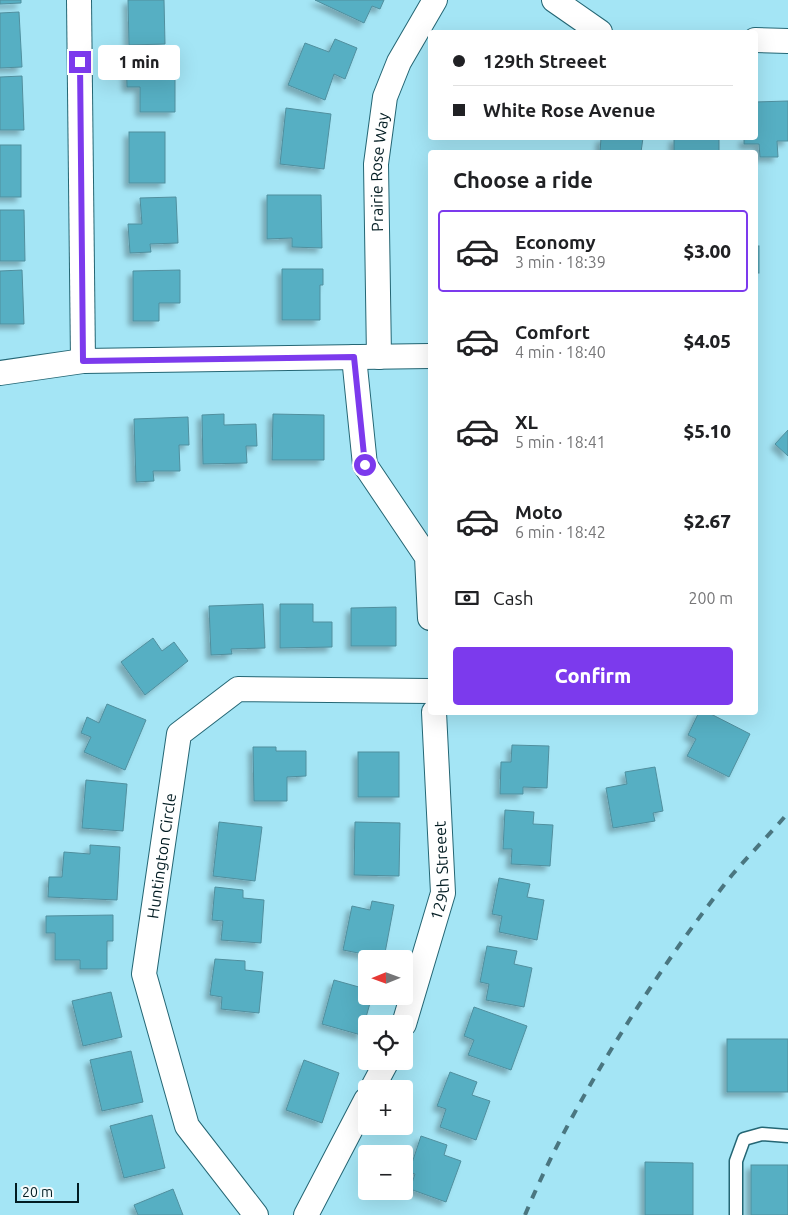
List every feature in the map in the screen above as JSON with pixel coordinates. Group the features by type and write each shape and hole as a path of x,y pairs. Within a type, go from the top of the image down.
{"street":[{"path":"79,0 83,361"},
{"name":"Prairie Rose Way","path":"379,357 376,164 385,97 399,62 435,0"},
{"path":"554,0 597,30"},
{"path":"758,40 788,41"},
{"path":"0,373 83,361 428,356"},
{"path":"354,357 365,465 427,557 428,577"},
{"name":"Huntington Circle","path":"256,1215 187,1126 144,974 179,734 238,689 428,691"},
{"name":"129th Streeet","path":"407,1015 443,893 434,715"},
{"path":"306,1215 358,1115"}],"lane":[{"path":"736,1215 736,1161 744,1138 762,1134 788,1136"}],"building":[{"path":"0,0 21,0 21,3 0,4"},
{"path":"128,0 164,0 165,44 129,45"},
{"path":"315,0 384,0 380,9 372,6 364,23"},
{"path":"19,12 22,67 0,68 0,13"},
{"path":"335,39 357,48 345,79 334,74 325,100 288,85 305,43 329,52"},
{"path":"150,53 150,67 175,67 175,112 140,112 140,87 127,87 126,54"},
{"path":"22,76 24,130 0,130 0,77"},
{"path":"788,101 788,141 777,141 778,157 760,157 759,144 744,144 744,140 758,140 758,102"},
{"path":"286,108 331,114 324,169 280,164"},
{"path":"129,132 165,132 165,183 129,183"},
{"path":"601,140 643,140 641,150 600,150"},
{"path":"674,140 719,140 719,150 674,150"},
{"path":"0,145 21,145 21,197 0,197"},
{"path":"267,195 321,195 322,248 292,247 292,238 267,239"},
{"path":"176,197 178,243 150,244 151,252 130,253 128,224 142,224 140,198"},
{"path":"0,210 24,210 25,261 0,261"},
{"path":"758,246 759,246 758,273"},
{"path":"282,269 323,269 323,285 320,285 320,320 282,320"},
{"path":"22,270 24,324 0,324 0,271"},
{"path":"180,270 180,303 159,303 159,321 133,321 133,271"},
{"path":"224,414 224,425 256,424 257,446 246,446 247,463 203,464 202,415"},
{"path":"273,414 324,415 324,460 272,460"},
{"path":"188,417 189,445 179,445 180,471 153,471 154,481 136,482 134,419"},
{"path":"788,430 788,456 775,444"},
{"path":"263,604 265,648 231,649 232,654 211,655 209,606"},
{"path":"280,604 313,604 313,622 332,622 332,647 280,648"},
{"path":"396,607 396,646 351,646 351,608"},
{"path":"153,638 162,651 174,642 188,661 145,695 121,662"},
{"path":"107,704 146,720 125,770 84,752 91,737 81,733 87,717 99,723"},
{"path":"698,715 713,715 750,734 729,777 687,756 696,739 688,735"},
{"path":"512,745 549,746 547,788 523,787 523,794 500,794 501,762 511,762"},
{"path":"253,747 276,747 276,751 306,751 306,776 287,777 287,801 254,801"},
{"path":"358,752 399,752 399,797 358,797"},
{"path":"655,767 663,811 653,813 655,821 613,828 606,788 627,784 625,772"},
{"path":"86,780 127,784 123,831 82,828"},
{"path":"505,810 534,812 533,824 553,825 550,866 511,864 512,849 503,849"},
{"path":"219,822 262,827 255,881 213,876"},
{"path":"355,822 400,823 399,876 354,875"},
{"path":"90,845 120,847 117,900 48,897 49,877 62,877 64,852 90,854"},
{"path":"499,878 530,884 527,897 544,900 537,940 499,932 502,916 492,914"},
{"path":"215,887 243,890 243,898 264,900 261,943 221,940 223,921 212,920"},
{"path":"372,901 394,905 386,950 358,950 358,953 343,950 352,906 370,910"},
{"path":"113,915 113,941 107,941 107,969 80,969 80,960 55,960 55,933 46,933 46,916"},
{"path":"487,946 517,951 514,964 532,968 524,1007 486,1000 489,984 480,982"},
{"path":"215,959 245,961 245,970 263,972 259,1013 221,1009 222,997 210,995"},
{"path":"334,980 358,987 358,1005 369,1005 367,1015 358,1015 358,1034 322,1024"},
{"path":"111,992 122,1037 83,1046 72,1001"},
{"path":"474,1007 527,1026 511,1070 468,1055 474,1040 464,1036"},
{"path":"727,1039 788,1039 788,1092 727,1092"},
{"path":"131,1051 143,1102 102,1111 90,1060"},
{"path":"304,1060 339,1073 322,1123 286,1110"},
{"path":"450,1072 477,1082 472,1095 490,1101 476,1140 440,1127 446,1109 437,1106"},
{"path":"152,1115 165,1168 124,1178 110,1126"},
{"path":"421,1136 447,1145 444,1155 461,1161 446,1202 413,1190 415,1174 413,1173 413,1160"},
{"path":"645,1162 693,1163 693,1215 645,1215"},
{"path":"751,1165 788,1165 788,1215 751,1215"},
{"path":"173,1189 183,1215 138,1215 134,1205"}],"railway":[{"path":"525,1215 542,1176 571,1119 648,991 680,944 732,875 788,813"}],"route":[{"path":"80,62 83,361 354,357 365,465"}]}
